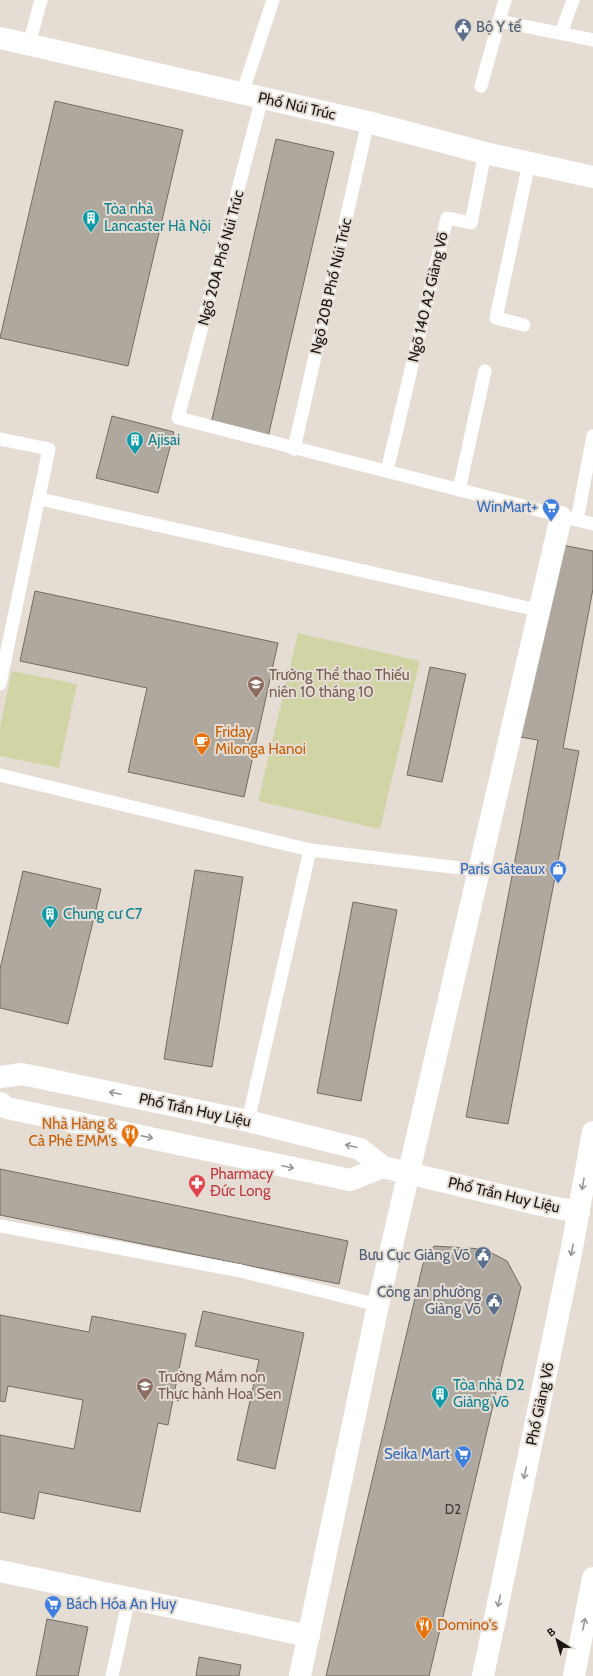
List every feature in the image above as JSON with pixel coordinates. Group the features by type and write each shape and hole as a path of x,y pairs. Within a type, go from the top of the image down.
{"street":[{"name":"Phố Núi Trúc","path":"0,38 368,122 485,153 593,178"},
{"path":"300,1676 378,1305 477,870 538,610 569,518"},
{"name":"Phố Trần Huy Liệu","path":"0,1077 22,1074 248,1121 360,1149 383,1167 541,1205 586,1213"},
{"path":"0,1103 15,1110 350,1180 383,1167"},
{"name":"Phố Giảng Võ","path":"483,1676 586,1213 593,1132"},
{"path":"0,1571 309,1636"},
{"path":"574,1676 593,1578"}],"lane":[{"path":"29,44 41,0"},
{"name":"Ngõ 20A Phố Núi Trúc","path":"273,0 178,418 294,449"},
{"path":"481,86 505,0"},
{"path":"561,33 573,0"},
{"path":"499,21 593,40"},
{"name":"Ngõ 20B Phố Núi Trúc","path":"294,449 368,122"},
{"name":"Ngõ 140 A2 Giảng Võ","path":"387,471 446,218 471,223 485,153"},
{"path":"524,325 496,318 529,163"},
{"path":"459,490 485,371"},
{"path":"569,518 593,436"},
{"path":"0,439 49,449 40,499 0,684"},
{"path":"294,449 387,471 593,524"},
{"path":"40,499 538,610"},
{"path":"0,776 310,850 477,870"},
{"path":"248,1121 310,850"},
{"path":"0,1226 116,1249 241,1271 378,1305"},
{"path":"112,1676 128,1598"}],"green space":[{"path":"298,633 420,661 380,829 258,801"},
{"path":"12,671 77,684 59,768 0,756 0,727"}],"building":[{"name":"Tòa nhà Lancaster Hà Nội","path":"55,101 183,130 128,366 0,338"},
{"path":"276,139 334,152 268,437 211,424"},
{"name":"Ajisai","path":"112,416 174,432 158,493 96,478"},
{"path":"557,544 593,551 593,589 563,748 579,751 508,1124 466,1117 538,740 520,737"},
{"path":"35,591 278,643 244,797 128,772 147,688 20,661"},
{"path":"430,667 466,674 442,782 407,775"},
{"path":"195,870 243,877 212,1067 164,1059"},
{"name":"Chung cư C7","path":"23,871 101,889 68,1024 0,1008 0,969"},
{"path":"353,902 397,910 361,1101 317,1093"},
{"path":"0,1169 348,1241 339,1284 0,1215"},
{"name":"Tòa nhà D2 Giảng Võ","path":"434,1246 484,1249 507,1261 521,1287 429,1676 326,1676 423,1264"},
{"path":"203,1311 304,1333 275,1469 237,1460 259,1360 195,1346"},
{"path":"0,1315 89,1332 92,1316 186,1334 168,1425 158,1423 140,1512 39,1492 34,1519 0,1512 0,1435 74,1449 83,1400 8,1386 5,1402 0,1401"},
{"path":"47,1619 88,1627 78,1676 36,1676"},
{"path":"199,1657 241,1665 239,1676 196,1676"}],"place":[{"name":"Bộ Y tế","path":"463,42"},
{"name":"Tòa nhà Lancaster Hà Nội","path":"91,233"},
{"name":"Ajisai","path":"135,455"},
{"name":"WinMart+","path":"551,522"},
{"name":"Trường Thể thao Thiếu niên 10 tháng 10","path":"256,699"},
{"name":"Friday Milonga Hanoi","path":"202,756"},
{"name":"Paris Gâteaux","path":"558,884"},
{"name":"Chung cư C7","path":"50,929"},
{"name":"Nhà Hàng & Cà Phê EMM's","path":"130,1148"},
{"name":"Pharmacy Đức Long","path":"197,1198"},
{"name":"Bưu Cục Giảng Võ","path":"483,1270"},
{"name":"Công an phường Giảng Võ","path":"494,1316"},
{"name":"Trường Mầm non Thực hành Hoa Sen","path":"145,1401"},
{"name":"Tòa nhà D2 Giảng Võ","path":"440,1409"},
{"name":"Seika Mart","path":"463,1469"},
{"name":"Bách Hóa An Huy","path":"53,1619"},
{"name":"Domino's","path":"424,1640"}]}
